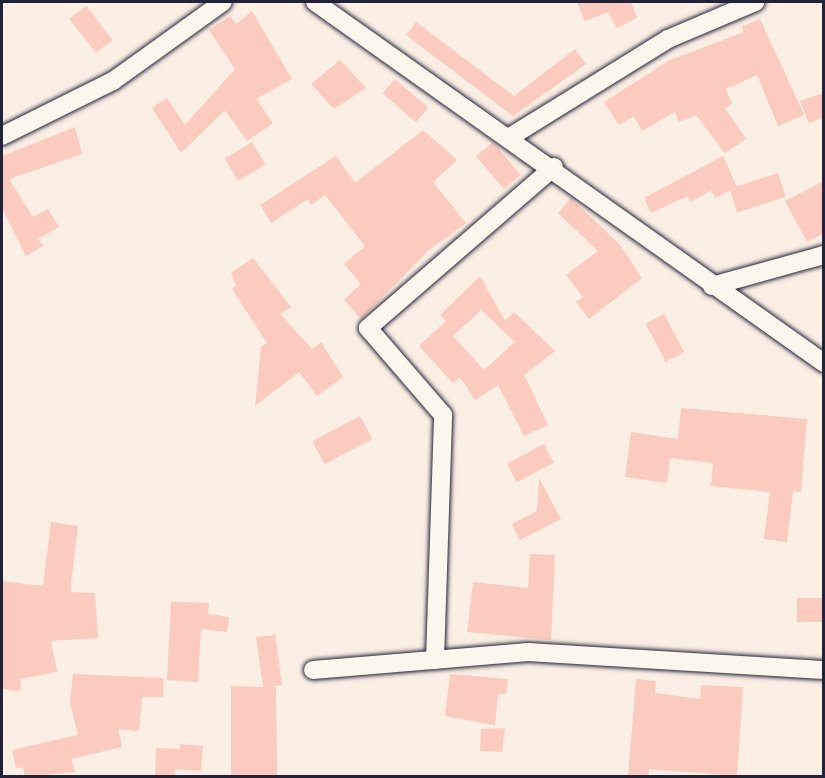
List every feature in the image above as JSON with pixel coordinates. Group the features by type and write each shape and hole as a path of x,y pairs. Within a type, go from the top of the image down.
{"street":[{"path":"2,136 113,81 223,2"},
{"path":"315,2 554,167 712,286 824,363"},
{"path":"510,137 668,39 755,2"},
{"path":"435,660 443,415 368,328 554,167"},
{"path":"712,286 824,255"},
{"path":"313,670 528,652 824,670"}],"building":[{"path":"577,2 631,2 637,18 617,28 608,12 585,21"},
{"path":"86,6 112,40 96,53 69,19"},
{"path":"252,11 292,79 256,99 273,123 247,141 225,110 181,153 152,108 167,98 185,125 235,69 209,30 230,16 236,24"},
{"path":"760,19 804,115 778,126 757,75 726,89 732,104 725,108 746,139 725,153 696,115 679,122 675,112 642,131 634,116 619,125 604,102 668,61 744,32 742,26"},
{"path":"416,22 514,96 575,49 586,64 513,116 406,35"},
{"path":"340,60 366,88 334,109 311,84"},
{"path":"395,79 428,108 416,122 383,93"},
{"path":"824,93 824,118 809,123 800,101"},
{"path":"75,127 82,154 9,179 33,217 48,209 59,227 38,239 43,246 26,256 2,208 2,156"},
{"path":"423,130 457,160 433,182 466,223 430,249 361,319 344,300 361,284 344,264 365,246 325,195 311,205 308,199 271,223 260,205 336,156 355,183"},
{"path":"252,142 265,164 238,181 225,158"},
{"path":"493,142 521,175 504,189 476,156"},
{"path":"723,156 737,187 715,198 712,190 690,202 688,196 651,213 644,198"},
{"path":"778,173 786,197 737,213 729,189"},
{"path":"824,181 824,233 807,242 785,201"},
{"path":"571,198 620,245 642,278 589,319 576,302 583,297 566,275 598,251 558,213"},
{"path":"253,258 291,307 280,314 312,349 321,342 343,377 317,396 299,372 255,406 261,347 267,343 232,289 236,286 231,273"},
{"path":"480,276 505,321 514,312 555,351 524,375 548,425 524,436 498,385 475,400 460,377 453,383 419,346 446,321 440,315","holes":["481,310 515,342 484,370 453,336"]},
{"path":"664,314 684,352 666,362 645,324"},
{"path":"681,408 807,419 801,492 793,491 787,542 764,539 770,492 711,486 713,463 670,458 667,483 625,477 631,432 678,439"},
{"path":"360,416 372,439 325,464 312,441"},
{"path":"544,444 554,463 517,482 507,464"},
{"path":"539,478 561,519 520,540 512,524 537,511"},
{"path":"51,522 78,526 70,592 95,593 98,638 51,641 57,672 21,679 20,691 2,689 2,581 43,586"},
{"path":"530,554 555,555 551,640 467,632 473,582 528,588"},
{"path":"797,598 824,598 824,622 797,622"},
{"path":"171,602 209,603 208,614 229,617 227,632 201,629 198,682 167,680"},
{"path":"275,635 282,685 268,687 276,687 277,777 231,777 231,686 263,687 256,637"},
{"path":"73,674 163,678 163,697 142,697 139,731 118,729 122,747 71,759 75,772 25,777 23,767 16,768 12,750 78,735 70,702"},
{"path":"450,674 508,679 506,694 498,694 495,725 445,716"},
{"path":"636,679 656,681 655,693 700,699 701,685 743,687 737,776 649,769 648,777 628,777"},
{"path":"505,728 502,752 480,751 481,729"},
{"path":"180,744 203,746 201,771 175,769 175,777 155,777 156,748 180,749"}]}
